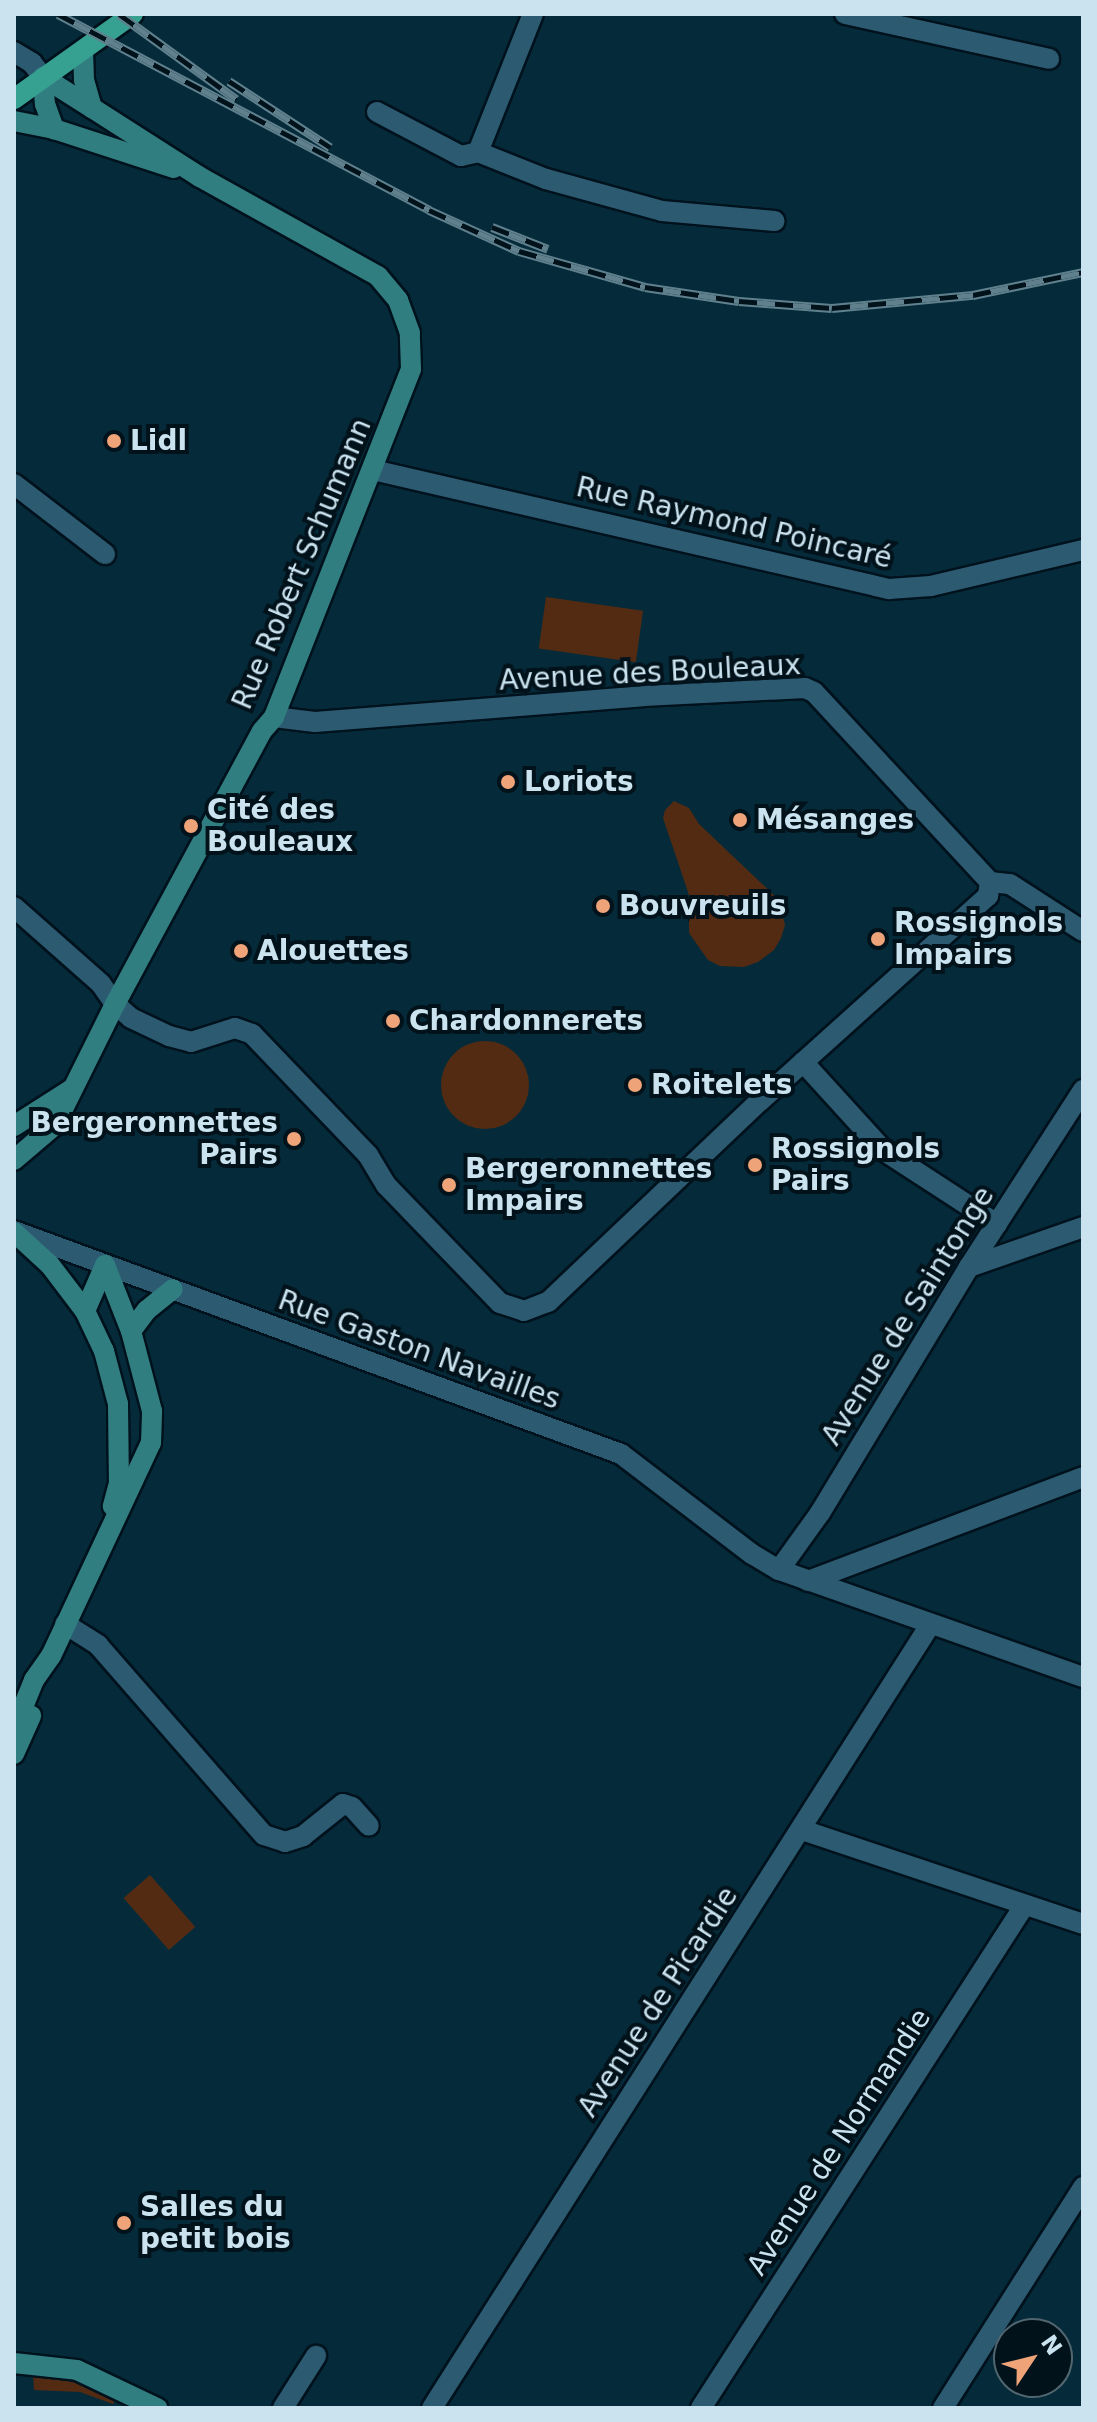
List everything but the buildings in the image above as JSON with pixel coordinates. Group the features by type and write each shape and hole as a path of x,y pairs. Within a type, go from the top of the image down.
{"main road":[{"path":"14,99 133,14"}],"street":[{"path":"478,152 533,14"},
{"path":"845,14 1049,59"},
{"path":"14,52 32,63 43,77 45,104 54,129"},
{"path":"83,52 84,80 92,108"},
{"name":"Rue Robert Schumann","path":"14,1160 37,1136 55,1125 115,1004 262,731 274,717 411,369 410,333 398,300 378,276 200,177 43,77"},
{"path":"377,112 461,156 478,152 546,179 662,211 775,221"},
{"name":"Rue Robert Schumann","path":"14,121 54,129 200,177"},
{"name":"Rue Raymond Poincaré","path":"373,470 889,589 931,586 1083,550"},
{"path":"14,484 105,554"},
{"name":"Avenue des Bouleaux","path":"274,717 315,722 643,696 805,688 814,692 990,882 1010,884 1083,931"},
{"path":"14,907 101,984 115,1004 131,1018 169,1036 191,1042 235,1028 252,1034 368,1155 386,1185 500,1303 524,1311 548,1302 803,1062 988,896 990,882"},
{"path":"803,1062 883,1150 997,1224"},
{"name":"Rue Robert Schumann","path":"14,1126 70,1090"},
{"name":"Avenue de Saintonge","path":"779,1570 820,1513 969,1267 1083,1090"},
{"path":"969,1267 1083,1227"},
{"path":"14,1231 50,1265 85,1311 104,1351 118,1404 119,1483 99,1556"},
{"name":"Rue Gaston Navailles","path":"14,1231 621,1454 752,1554 779,1570 1083,1677"},
{"path":"85,1311 105,1265"},
{"path":"14,1754 45,1684 51,1656 65,1624 151,1443 152,1411 131,1331 105,1265"},
{"path":"131,1331 147,1310 173,1289"},
{"path":"808,1581 1083,1477"},
{"path":"65,1624 98,1645 264,1835 285,1842 303,1836 343,1804 352,1807 369,1826"},
{"name":"Avenue de Picardie","path":"432,2408 930,1625"},
{"path":"14,1729 34,1680 51,1656"},
{"path":"802,1830 1083,1924"},
{"name":"Avenue de Normandie","path":"701,2408 1024,1906"},
{"path":"943,2408 1083,2187"},
{"path":"283,2408 316,2356"},
{"path":"14,2363 77,2370 157,2408"}],"shaded area":[{"path":"546,597 643,611 636,662 539,648"},
{"path":"674,801 689,808 699,824 778,899 785,925 781,938 774,950 758,962 744,967 720,966 708,960 689,933 689,895 663,818 665,810"},
{"path":"485,1041 502,1045 516,1054 525,1068 529,1085 525,1102 516,1116 502,1125 485,1129 468,1125 454,1116 445,1102 441,1085 445,1068 454,1054 468,1045"},
{"path":"150,1875 195,1927 169,1950 124,1898"},
{"path":"33,2375 83,2384 116,2399 113,2404 80,2392 34,2390"}],"railway":[{"path":"58,14 429,210 519,251 645,287 739,301 832,308 973,295 1083,272"},
{"path":"119,14 236,99"},
{"path":"229,81 330,147"},
{"path":"492,227 548,249"}],"place":[{"name":"Lidl","path":"114,441"},
{"name":"Loriots","path":"508,782"},
{"name":"Mésanges","path":"740,820"},
{"name":"Cité des Bouleaux","path":"191,826"},
{"name":"Bouvreuils","path":"603,906"},
{"name":"Rossignols Impairs","path":"878,939"},
{"name":"Alouettes","path":"241,951"},
{"name":"Chardonnerets","path":"393,1021"},
{"name":"Roitelets","path":"635,1085"},
{"name":"Bergeronnettes Pairs","path":"294,1139"},
{"name":"Rossignols Pairs","path":"755,1165"},
{"name":"Bergeronnettes Impairs","path":"449,1185"},
{"name":"Salles du petit bois","path":"124,2223"}]}
